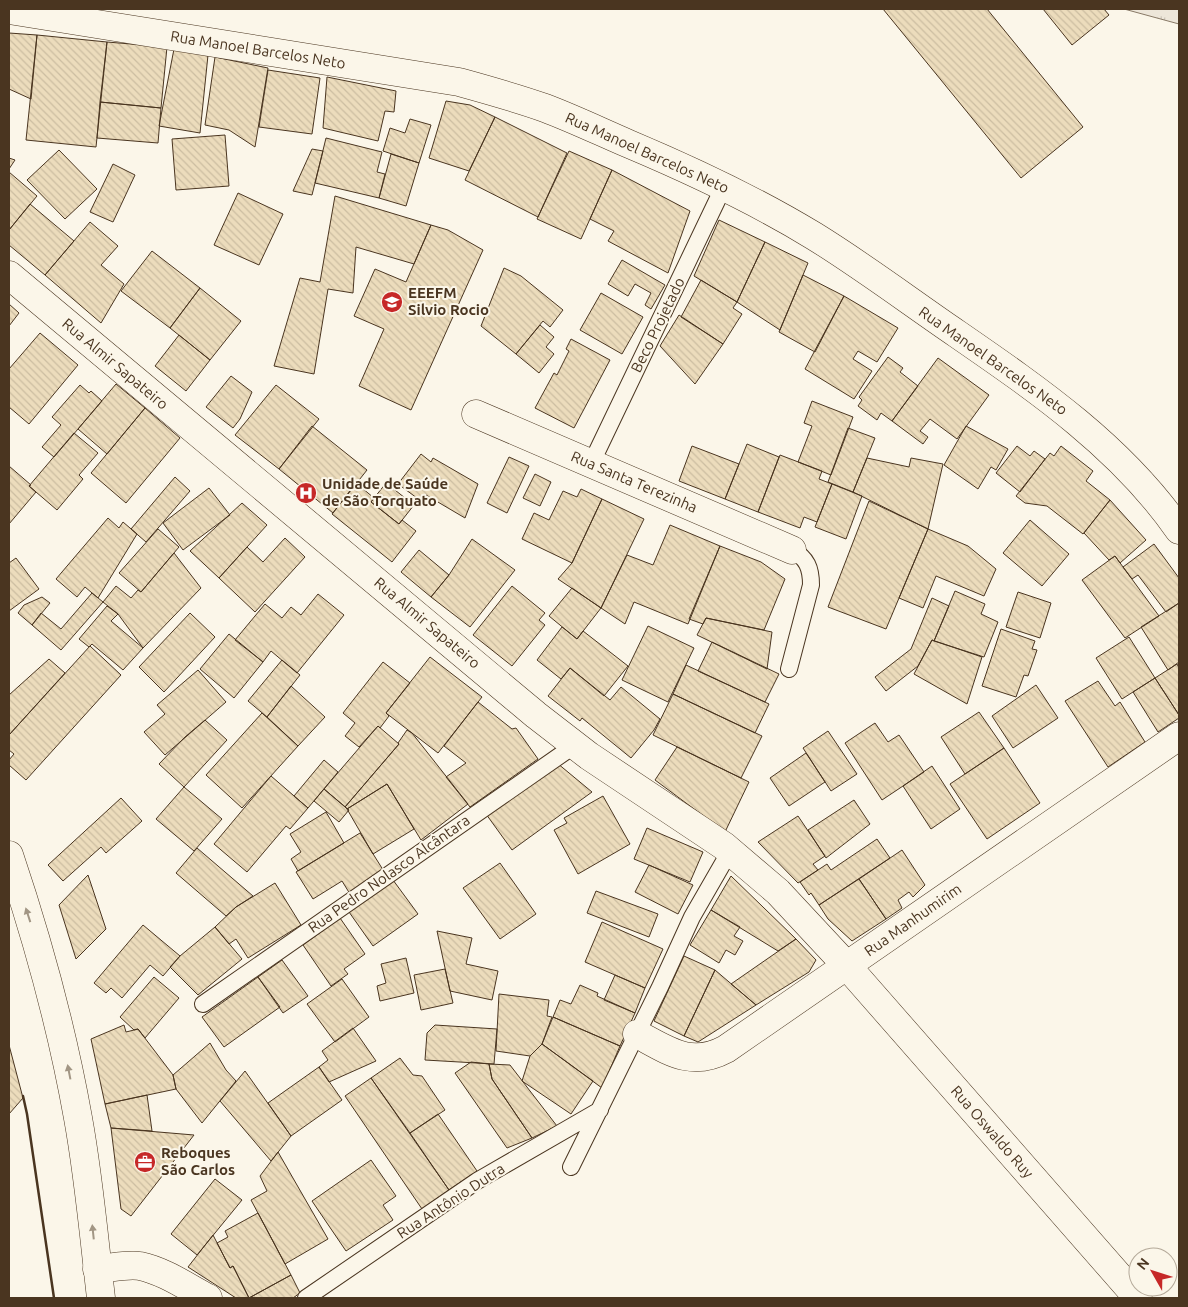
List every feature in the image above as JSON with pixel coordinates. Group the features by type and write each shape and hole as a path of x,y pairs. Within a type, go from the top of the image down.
{"street":[{"name":"Rua Manoel Barcelos Neto","path":"9,10 459,82 546,108 724,186 816,237 1034,387 1107,448 1139,482 1179,530"},
{"name":"Rua Almir Sapateiro","path":"9,276 536,715 619,776 692,823 730,851 778,892 847,966"},
{"name":"Rua Santa Terezinha","path":"476,414 792,550"},
{"name":"Rua Manhumirim","path":"637,1034 682,1057 696,1059 717,1054 1179,736"},
{"path":"9,855 38,944 67,1060 87,1178 101,1298"},
{"name":"Rua Oswaldo Ruy","path":"847,966 1138,1298"},
{"path":"97,1270 128,1266 145,1267 164,1274 208,1298"}],"lane":[{"name":"Beco Projetado","path":"591,464 724,186"},
{"path":"789,670 811,585 811,573 808,563 801,555 792,550"},
{"name":"Rua Pedro Nolasco Alcântara","path":"203,1004 575,745"},
{"path":"571,1167 692,917 730,851"},
{"name":"Rua Antônio Dutra","path":"306,1298 477,1181 600,1110"}],"green space":[{"path":"1124,9 1179,9 1179,24"}],"building":[{"path":"883,9 987,9 1083,127 1021,178"},
{"path":"1043,9 1104,9 1109,15 1072,45"},
{"path":"9,33 37,35 31,99 9,89"},
{"path":"37,35 107,42 96,147 26,140"},
{"path":"107,42 167,47 161,108 100,102"},
{"path":"174,49 208,55 200,133 159,126"},
{"path":"215,57 268,68 255,147 229,130 205,125"},
{"path":"268,70 320,78 312,134 259,127"},
{"path":"327,77 396,91 394,112 385,111 378,141 323,128"},
{"path":"446,101 470,105 495,117 469,171 429,158"},
{"path":"100,102 161,108 158,143 97,138"},
{"path":"495,117 567,153 538,217 465,180"},
{"path":"410,119 431,125 419,163 383,151 390,128 405,133"},
{"path":"225,135 229,186 176,190 172,139"},
{"path":"326,138 382,152 377,172 385,174 379,198 315,183"},
{"path":"312,149 323,151 312,195 293,191"},
{"path":"59,150 97,189 65,219 27,180"},
{"path":"569,151 612,170 581,239 537,219"},
{"path":"391,154 419,163 406,206 379,198"},
{"path":"9,158 15,160 9,169"},
{"path":"113,164 135,175 113,222 90,212"},
{"path":"612,170 690,211 668,273 608,241 614,231 590,219"},
{"path":"9,172 37,196 9,230"},
{"path":"238,193 283,214 259,265 214,245"},
{"path":"335,196 431,225 414,264 356,247 353,293 328,289 314,374 274,366 300,278 320,282"},
{"path":"30,204 74,241 45,275 9,245 9,230"},
{"path":"719,220 765,242 737,302 694,276"},
{"path":"90,222 118,246 101,265 124,284 101,323 45,275"},
{"path":"431,225 448,230 483,250 411,410 359,386 384,329 354,316 375,269 406,282"},
{"path":"765,242 808,263 780,330 737,302"},
{"path":"152,251 200,288 170,328 121,291"},
{"path":"622,260 665,285 651,309 645,305 651,293 635,284 628,296 608,284"},
{"path":"504,268 521,276 563,310 550,327 543,321 516,354 481,326"},
{"path":"803,275 844,296 815,352 779,332"},
{"path":"701,280 737,302 733,308 742,314 723,344 681,317"},
{"path":"200,288 241,321 210,360 170,328"},
{"path":"601,293 643,317 622,354 580,330"},
{"path":"844,296 898,328 877,362 858,351 853,359 872,371 854,399 805,369"},
{"path":"9,304 19,313 9,326"},
{"path":"679,315 723,344 695,384 660,346"},
{"path":"540,325 554,337 546,347 554,354 539,373 516,354"},
{"path":"40,333 78,365 29,424 9,407 9,369"},
{"path":"179,335 210,360 186,391 155,366"},
{"path":"571,339 610,360 574,428 535,408 554,373 557,375 569,351 566,349"},
{"path":"888,357 903,368 900,372 918,386 892,421 881,413 877,420 858,406 862,400 859,397"},
{"path":"938,358 989,395 957,439 930,419 920,431 928,437 923,444 892,421"},
{"path":"231,376 252,392 240,419 233,428 206,407"},
{"path":"116,384 145,408 107,454 78,429"},
{"path":"80,385 89,393 91,391 102,401 54,457 42,447 61,425 52,417"},
{"path":"276,385 319,419 279,469 235,435"},
{"path":"812,401 853,417 831,475 798,462 812,426 804,423"},
{"path":"145,408 180,438 126,503 91,473"},
{"path":"312,426 367,470 333,513 279,469"},
{"path":"966,426 1008,449 996,470 991,467 978,489 944,465"},
{"path":"848,428 875,438 853,492 828,482"},
{"path":"74,433 98,453 79,475 83,479 57,510 29,486"},
{"path":"747,444 779,457 758,512 725,499"},
{"path":"692,446 739,464 725,499 679,481"},
{"path":"1017,446 1030,456 1034,451 1045,459 1020,492 996,473"},
{"path":"1061,446 1093,471 1086,481 1110,500 1083,534 1047,506 1025,503 1016,496 1050,453 1054,456"},
{"path":"421,454 431,462 433,458 478,484 465,518 426,495 421,501 398,484"},
{"path":"780,455 822,471 819,479 832,484 817,522 804,517 800,528 758,512"},
{"path":"509,457 529,466 507,513 487,503"},
{"path":"867,458 909,467 911,458 943,464 928,529 853,492"},
{"path":"9,466 31,485 29,486 36,492 9,524"},
{"path":"535,474 551,482 540,506 523,498"},
{"path":"175,477 190,491 146,542 131,529"},
{"path":"356,483 374,498 371,502 399,524 402,520 416,531 392,562 332,514"},
{"path":"386,483 414,505 399,524 371,502"},
{"path":"832,484 862,496 846,539 815,527"},
{"path":"209,488 230,515 183,550 163,523"},
{"path":"581,489 602,499 572,563 522,539 534,513 549,520 563,491 577,497"},
{"path":"602,499 644,519 601,608 558,579 572,563"},
{"path":"1110,500 1146,540 1120,563 1115,556 1109,560 1084,533"},
{"path":"869,501 928,529 886,629 828,607"},
{"path":"242,503 267,525 219,578 190,551"},
{"path":"108,518 119,528 123,522 137,534 98,598 85,587 77,597 56,579"},
{"path":"1030,520 1069,554 1042,586 1003,553"},
{"path":"670,525 720,546 688,624 634,602 625,624 601,608 627,555 653,565"},
{"path":"158,529 179,547 141,592 119,573"},
{"path":"928,529 968,546 996,569 984,596 936,576 923,608 899,598"},
{"path":"285,538 305,557 255,612 219,578 247,547 263,562"},
{"path":"472,539 515,570 470,627 431,597 449,575"},
{"path":"1154,544 1179,578 1179,603 1166,612 1138,575 1132,579 1123,567"},
{"path":"720,546 761,562 785,579 764,630 706,618 703,624 689,619"},
{"path":"419,550 449,575 431,597 401,572"},
{"path":"174,553 201,588 143,648 118,614 103,602 116,586 131,598 138,590 141,592"},
{"path":"1115,556 1159,616 1125,638 1082,580"},
{"path":"16,558 39,589 9,611 9,563"},
{"path":"512,586 545,613 539,620 545,625 512,666 473,635"},
{"path":"572,588 601,608 577,639 549,616"},
{"path":"955,591 985,604 981,614 998,622 984,657 934,641"},
{"path":"1018,592 1051,603 1040,638 1006,627"},
{"path":"92,593 103,602 61,650 32,625 41,613 61,629"},
{"path":"318,594 344,615 297,673 271,651 263,662 235,640 265,604 282,618 291,607 301,615"},
{"path":"42,597 50,603 32,625 18,613 24,605"},
{"path":"932,598 949,606 934,641 932,640 918,666 886,691 875,677 911,649"},
{"path":"1179,603 1179,662 1168,670 1141,627"},
{"path":"107,606 118,614 111,621 143,648 123,670 92,644 89,647 79,639"},
{"path":"190,613 215,637 164,692 139,667"},
{"path":"706,618 772,632 767,669 697,635"},
{"path":"648,626 694,648 668,702 622,680"},
{"path":"562,627 577,639 583,631 628,666 604,696 570,668 561,679 537,660"},
{"path":"1001,629 1035,641 1032,649 1037,650 1028,676 1024,675 1016,697 982,686"},
{"path":"229,634 263,662 234,698 200,669"},
{"path":"1129,637 1155,678 1122,699 1096,658"},
{"path":"932,640 982,657 967,704 914,674"},
{"path":"712,642 779,674 765,702 698,671"},
{"path":"90,646 121,675 26,780 9,765 9,760 14,754 9,750 9,735"},
{"path":"430,657 482,697 438,753 386,713"},
{"path":"49,659 65,673 9,735 9,695"},
{"path":"282,660 300,675 267,717 248,701"},
{"path":"383,662 410,683 386,713 389,716 380,728 378,726 359,747 345,736 355,723 343,713"},
{"path":"1177,664 1179,668 1179,715 1155,678"},
{"path":"686,665 769,704 755,733 673,694"},
{"path":"570,668 610,700 621,687 660,719 654,730 631,758 582,718 580,721 548,696"},
{"path":"198,670 226,702 165,755 144,732 165,714 157,705"},
{"path":"1155,678 1179,715 1179,718 1158,732 1133,692"},
{"path":"1098,681 1115,706 1120,702 1145,742 1108,767 1065,701"},
{"path":"1036,685 1058,718 1013,748 992,716"},
{"path":"291,686 325,717 298,746 267,717"},
{"path":"673,694 762,736 741,778 653,735"},
{"path":"478,702 512,729 516,728 538,759 470,807 446,777 466,763 444,746"},
{"path":"979,712 1004,748 965,774 941,737"},
{"path":"262,713 298,746 242,808 206,775"},
{"path":"205,720 227,740 184,787 159,764 185,737"},
{"path":"875,723 888,742 899,735 924,772 882,800 845,743"},
{"path":"378,726 399,744 345,807 324,789"},
{"path":"407,730 412,733 468,804 421,840 387,784 347,809 345,807 399,744"},
{"path":"828,731 857,774 831,791 803,748"},
{"path":"677,747 749,782 725,832 655,780"},
{"path":"1004,748 1040,803 987,839 950,784"},
{"path":"806,753 825,782 789,806 770,778"},
{"path":"324,760 338,772 308,808 294,796"},
{"path":"557,763 592,792 512,850 486,814"},
{"path":"932,766 960,809 931,829 903,786"},
{"path":"271,776 308,808 290,829 286,826 247,872 214,844"},
{"path":"387,784 414,829 373,854 347,809"},
{"path":"184,787 222,819 194,851 156,819"},
{"path":"324,789 349,810 339,822 314,801"},
{"path":"603,796 630,844 578,874 554,830 567,823 564,818"},
{"path":"121,798 142,821 106,853 101,847 63,881 48,865"},
{"path":"854,800 870,824 826,858 808,830"},
{"path":"326,812 344,843 298,871 291,859 301,852 290,834"},
{"path":"798,816 825,856 813,864 818,870 798,883 758,842"},
{"path":"647,828 703,852 690,882 634,859"},
{"path":"360,833 385,873 350,894 342,881 313,899 296,872"},
{"path":"877,839 890,858 819,905 800,882 827,864 831,870"},
{"path":"197,848 253,896 226,916 176,873"},
{"path":"902,850 925,885 913,897 909,892 898,900 902,908 886,919 859,879"},
{"path":"500,863 536,914 500,939 463,888"},
{"path":"649,865 693,885 678,914 635,892"},
{"path":"88,875 106,929 76,959 59,905"},
{"path":"731,876 796,939 778,951 711,910"},
{"path":"859,879 886,919 852,941 828,919 819,905"},
{"path":"393,880 418,914 373,946 349,912"},
{"path":"275,883 301,925 248,958 236,939 229,944 215,927 236,907"},
{"path":"596,891 658,914 649,937 587,913"},
{"path":"711,910 740,927 734,936 743,941 735,955 726,950 719,963 690,945"},
{"path":"340,918 365,954 344,969 348,974 331,986 303,945"},
{"path":"602,922 663,949 645,988 585,962"},
{"path":"143,925 180,956 163,976 150,965 122,998 111,988 106,993 94,983"},
{"path":"215,927 242,959 198,995 170,967 180,956"},
{"path":"437,931 472,938 466,964 498,971 492,1000 450,991"},
{"path":"796,939 816,960 809,972 756,1005 731,984"},
{"path":"684,956 715,970 684,1036 654,1021"},
{"path":"406,958 414,993 380,1001 377,986 386,983 381,964"},
{"path":"282,960 308,996 283,1013 258,977"},
{"path":"445,969 453,1003 421,1010 414,975"},
{"path":"715,970 756,1005 698,1042 684,1036"},
{"path":"615,975 645,988 635,1013 604,1000"},
{"path":"154,977 179,998 145,1038 138,1029 134,1030 120,1017"},
{"path":"258,977 280,1007 224,1047 202,1017"},
{"path":"342,979 369,1017 335,1042 307,1004"},
{"path":"580,985 598,993 597,996 635,1013 620,1046 553,1017 560,1000 571,1004"},
{"path":"499,994 549,1000 547,1016 552,1017 542,1044 530,1056 496,1051"},
{"path":"553,1017 620,1046 602,1088 542,1044"},
{"path":"124,1025 126,1032 138,1029 173,1075 176,1089 105,1104 91,1039"},
{"path":"435,1025 497,1029 494,1064 425,1060 427,1033"},
{"path":"353,1028 376,1061 329,1082 319,1067 328,1060 322,1051"},
{"path":"210,1043 226,1070 236,1081 202,1123 176,1089 173,1075"},
{"path":"542,1044 593,1081 571,1114 522,1081 530,1056"},
{"path":"9,1045 23,1098 9,1114"},
{"path":"400,1058 413,1075 422,1076 445,1110 410,1133 371,1078"},
{"path":"471,1062 489,1064 492,1079 532,1138 507,1148 455,1073"},
{"path":"489,1064 510,1065 557,1126 532,1138 492,1079"},
{"path":"319,1067 342,1100 291,1136 268,1103"},
{"path":"245,1071 291,1136 271,1161 220,1101"},
{"path":"371,1078 449,1190 422,1209 345,1096"},
{"path":"147,1095 152,1131 111,1128 105,1104"},
{"path":"438,1114 477,1171 449,1190 410,1133"},
{"path":"111,1128 194,1135 131,1216 121,1209"},
{"path":"278,1152 328,1239 285,1264 251,1200 267,1191 260,1176"},
{"path":"371,1160 396,1196 383,1205 393,1220 346,1251 312,1201"},
{"path":"215,1179 242,1200 197,1255 171,1234"},
{"path":"258,1213 291,1275 249,1298 233,1266 230,1268 217,1243 228,1237 225,1231"},
{"path":"213,1235 230,1268 233,1266 249,1298 236,1298 188,1267"},
{"path":"291,1275 300,1293 293,1298 249,1298"}],"wall":[{"path":"23,1096 54,1298"}],"place":[{"name":"EEEFM Silvio Rocio","path":"392,302"},
{"name":"Unidade de Saúde de São Torquato","path":"306,493"},
{"name":"Reboques São Carlos","path":"145,1162"}]}
